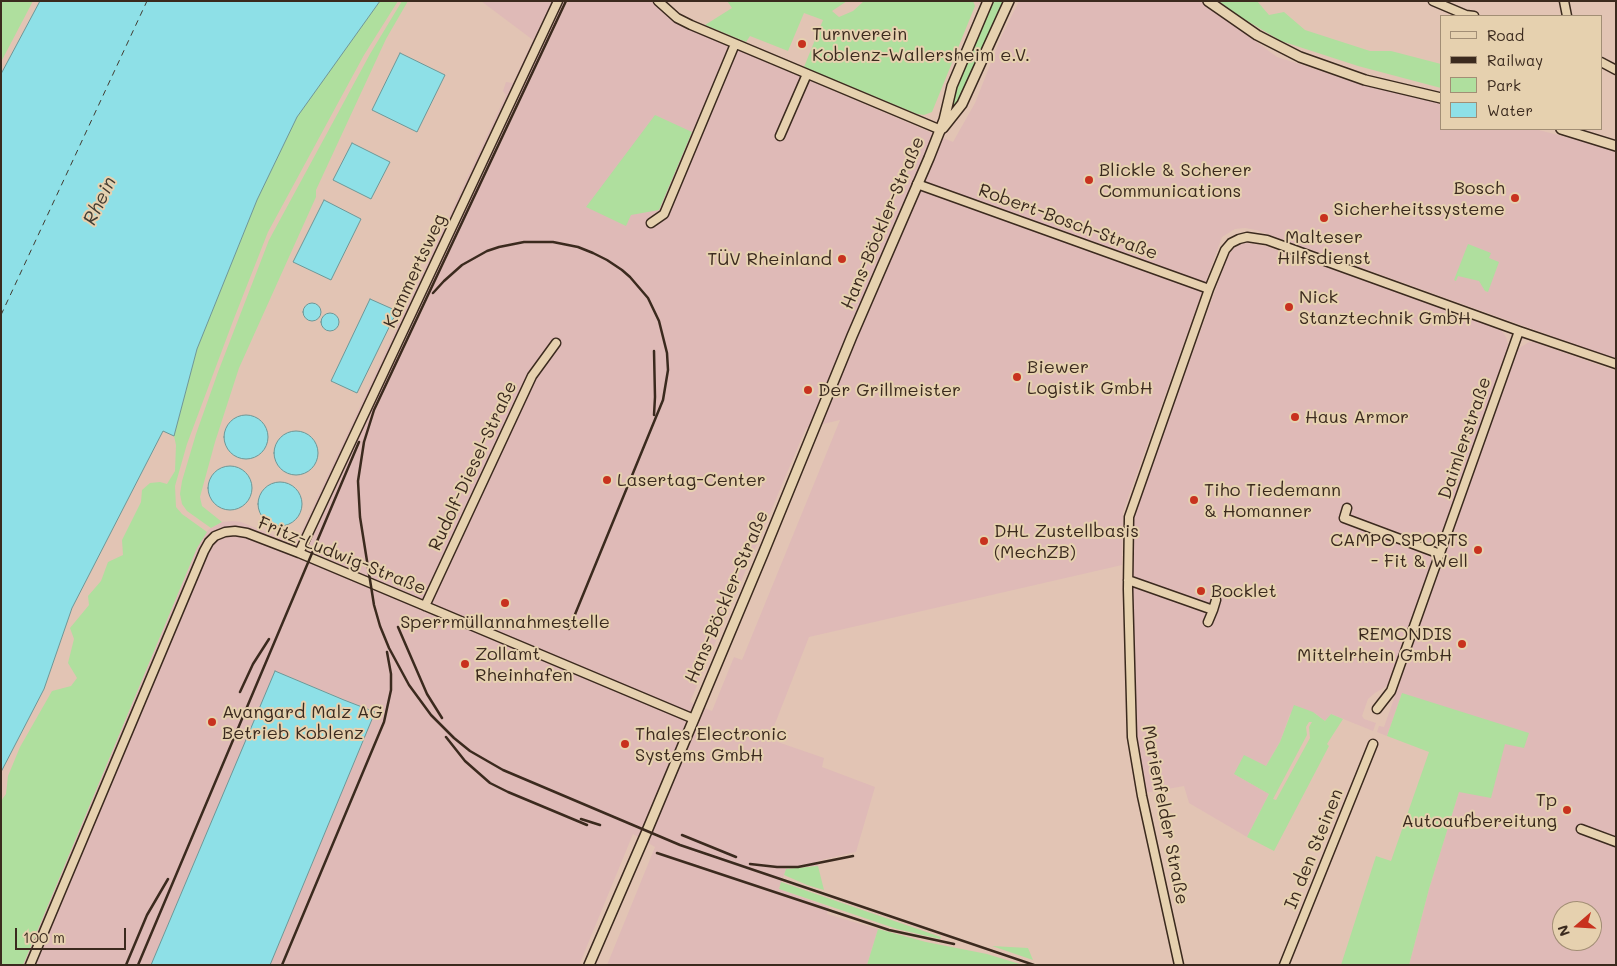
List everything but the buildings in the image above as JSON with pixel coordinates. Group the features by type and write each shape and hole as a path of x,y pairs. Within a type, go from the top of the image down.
{"main road":[{"name":"Hans-Böckler-Straße","path":"589,965 760,563 852,336 941,130 952,86 988,1"},
{"name":"Hans-Böckler-Straße","path":"941,130 962,104 1009,1"},
{"path":"1208,1 1257,35 1300,56 1365,80 1440,98"},
{"path":"1564,130 1616,146"}],"street":[{"name":"Kammertsweg","path":"299,553 558,1"},
{"path":"658,1 677,18 941,130"},
{"path":"1434,1 1471,15"},
{"path":"1564,1 1567,15"},
{"path":"651,223 664,214 735,44"},
{"path":"1602,63 1616,70"},
{"path":"780,136 807,74"},
{"name":"Robert-Bosch-Straße","path":"918,184 1209,288"},
{"name":"Marienfelder Straße","path":"1179,965 1142,796 1132,737 1128,580 1129,516 1209,288 1225,250 1231,243 1239,239 1256,237 1519,331"},
{"path":"1519,331 1616,364"},
{"name":"Daimlerstraße","path":"1377,709 1391,691 1415,619 1519,331"},
{"name":"Rudolf-Diesel-Straße","path":"424,606 532,376 556,342"},
{"path":"1347,508 1344,518 1440,554"},
{"name":"Fritz-Ludwig-Straße","path":"30,965 200,560 209,542 215,536 225,532 247,533 299,553 694,719"},
{"path":"1128,580 1213,610"},
{"path":"1208,622 1216,600"},
{"name":"In den Steinen","path":"1284,965 1373,744"},
{"path":"1580,829 1616,842"}],"shaded area":[{"path":"481,1 653,1 662,11 689,29 953,142 975,103 1002,35 1019,1 1201,1 1277,57 1362,84 1440,104 1440,130 1539,130 1616,152 1616,359 1256,230 1235,229 1222,237 1123,512 1122,565 809,637 769,739 824,758 822,767 875,787 856,852 817,861 818,866 786,869 779,889 829,907 827,914 878,929 867,965 607,965 655,847 633,834 580,963 583,965 270,965 375,712 285,675 208,830 151,965 23,965 201,539 208,530 222,522 233,521 241,522 287,541 300,535 506,95 503,91 506,82 513,83 533,40","holes":["840,420 742,660 734,657 712,711 690,702 806,428"]},
{"path":"1246,243 1265,246 1493,326 1501,330 1508,344 1387,686 1368,699 1362,716 1364,719 1376,723 1373,731 1331,714 1325,721 1313,712 1290,714 1280,742 1266,766 1234,774 1269,794 1247,837 1189,803 1184,786 1145,793 1136,734 1134,630 1131,601 1133,523 1135,512 1227,258 1233,249"},
{"path":"1529,342 1534,342 1616,371 1616,965 1409,965 1429,889 1459,792 1402,693 1387,736 1377,732 1379,726 1384,727 1518,349"}],"green space":[{"path":"1,1 33,1 1,62"},
{"path":"380,1 398,1 364,55 268,232 187,444 175,486 176,507 182,514 207,532 197,548 23,965 1,965 1,801 6,794 8,776 20,747 52,691 71,686 77,678 68,663 74,639 70,628 89,605 88,596 101,581 108,562 123,555 122,540 141,502 142,490 150,483 160,482 167,484 175,471 176,445 174,436 197,349 257,200 297,117"},
{"path":"402,1 408,1 386,39 316,190 316,197 239,368 215,442 200,497 202,506 222,522 211,528 187,511 182,504 180,494 196,434 218,372 269,240 370,54"},
{"path":"727,1 847,1 832,11 839,17 853,11 864,1 973,1 975,6 932,112 924,115 917,114 804,67 823,20 804,13 788,51 750,36 746,42 705,25 732,8"},
{"path":"991,1 1006,1 962,99 953,110 950,108 950,101"},
{"path":"1219,1 1257,1 1269,15 1284,12 1305,30 1370,51 1391,51 1440,64 1440,88 1358,66 1281,41 1234,13"},
{"path":"655,115 692,132 659,210 631,215 626,226 586,207"},
{"path":"1468,244 1491,253 1489,258 1499,262 1488,292 1485,291 1479,281 1458,276 1456,281 1454,280"},
{"path":"1402,693 1529,733 1524,748 1505,744 1491,798 1459,792 1429,889 1409,965 1341,965 1376,856 1391,861 1429,752 1387,736"},
{"path":"1294,705 1313,712 1325,721 1331,714 1343,719 1327,744 1329,746 1274,851 1247,837 1269,794 1234,774 1244,755 1266,766 1280,742","holes":["1309,722 1312,722 1309,727 1310,738 1276,800 1273,799 1307,735 1306,727"]},
{"path":"818,866 824,890 784,875 786,869"},
{"path":"781,882 941,937 940,939 897,929 779,889"},
{"path":"878,929 926,942 987,954 1023,965 867,965"},
{"path":"992,946 1028,948 1033,960"}],"water":[{"name":"Rhein","path":"40,1 380,1 297,117 257,200 197,349 174,436 163,431 72,608 44,689 1,772 1,74"},
{"path":"400,53 445,75 417,132 372,110"},
{"path":"352,143 390,162 371,199 333,180"},
{"path":"324,200 361,219 331,280 293,262"},
{"path":"370,299 397,311 357,393 331,381"},
{"path":"312,303 318,306 321,312 318,318 312,321 306,318 303,312 306,306"},
{"path":"330,313 336,316 339,322 336,328 330,331 324,328 321,322 324,316"},
{"path":"246,415 258,419 264,425 268,437 264,449 258,455 246,459 234,455 228,449 224,437 228,425 234,419"},
{"path":"296,431 308,435 314,441 318,453 314,465 308,471 296,475 284,471 278,465 274,453 278,441 284,435"},
{"path":"230,466 242,470 248,476 252,488 248,500 242,506 230,510 218,506 212,500 208,488 212,476 218,470"},
{"path":"280,482 292,486 298,492 302,504 298,516 292,522 280,526 268,522 262,516 258,504 262,492 268,486"},
{"path":"275,671 375,712 270,965 151,965"}],"ferry route":[{"path":"1,315 147,1"}],"railway":[{"path":"566,1 374,410 364,442 358,481 360,517 374,605 389,648 409,685 431,715 470,751 503,770 680,845 1034,965"},
{"path":"433,293 462,265 487,251 524,242 553,242 578,247 593,253 622,270 648,298 659,321 667,353 668,370 663,400 569,629"},
{"path":"654,351 654,415"},
{"path":"138,965 359,442"},
{"path":"398,627 427,694 442,718"},
{"path":"240,692 253,664 269,639"},
{"path":"282,965 384,722 391,690 391,674 387,652"},
{"path":"446,737 465,761 490,783 587,825"},
{"path":"581,819 600,825"},
{"path":"682,835 736,857"},
{"path":"657,853 889,930 954,944"},
{"path":"750,864 798,867 853,856"},
{"path":"126,965 147,915 168,879"}],"place":[{"name":"Turnverein Koblenz-Wallersheim e.V.","path":"802,44"},
{"name":"Blickle & Scherer Communications","path":"1089,180"},
{"name":"Bosch Sicherheitssysteme","path":"1515,198"},
{"name":"Malteser Hilfsdienst","path":"1324,218"},
{"name":"TÜV Rheinland","path":"842,259"},
{"name":"Nick Stanztechnik GmbH","path":"1289,307"},
{"name":"Biewer Logistik GmbH","path":"1017,377"},
{"name":"Der Grillmeister","path":"808,390"},
{"name":"Haus Armor","path":"1295,417"},
{"name":"Lasertag-Center","path":"607,480"},
{"name":"Tiho Tiedemann & Homanner","path":"1194,500"},
{"name":"DHL Zustellbasis (MechZB)","path":"984,541"},
{"name":"CAMPO SPORTS - Fit & Well","path":"1478,550"},
{"name":"Bocklet","path":"1201,591"},
{"name":"Sperrmüllannahmestelle","path":"505,603"},
{"name":"REMONDIS Mittelrhein GmbH","path":"1462,644"},
{"name":"Zollamt Rheinhafen","path":"465,664"},
{"name":"Avangard Malz AG Betrieb Koblenz","path":"212,722"},
{"name":"Thales Electronic Systems GmbH","path":"625,744"},
{"name":"Tp Autoaufbereitung","path":"1567,810"}]}
